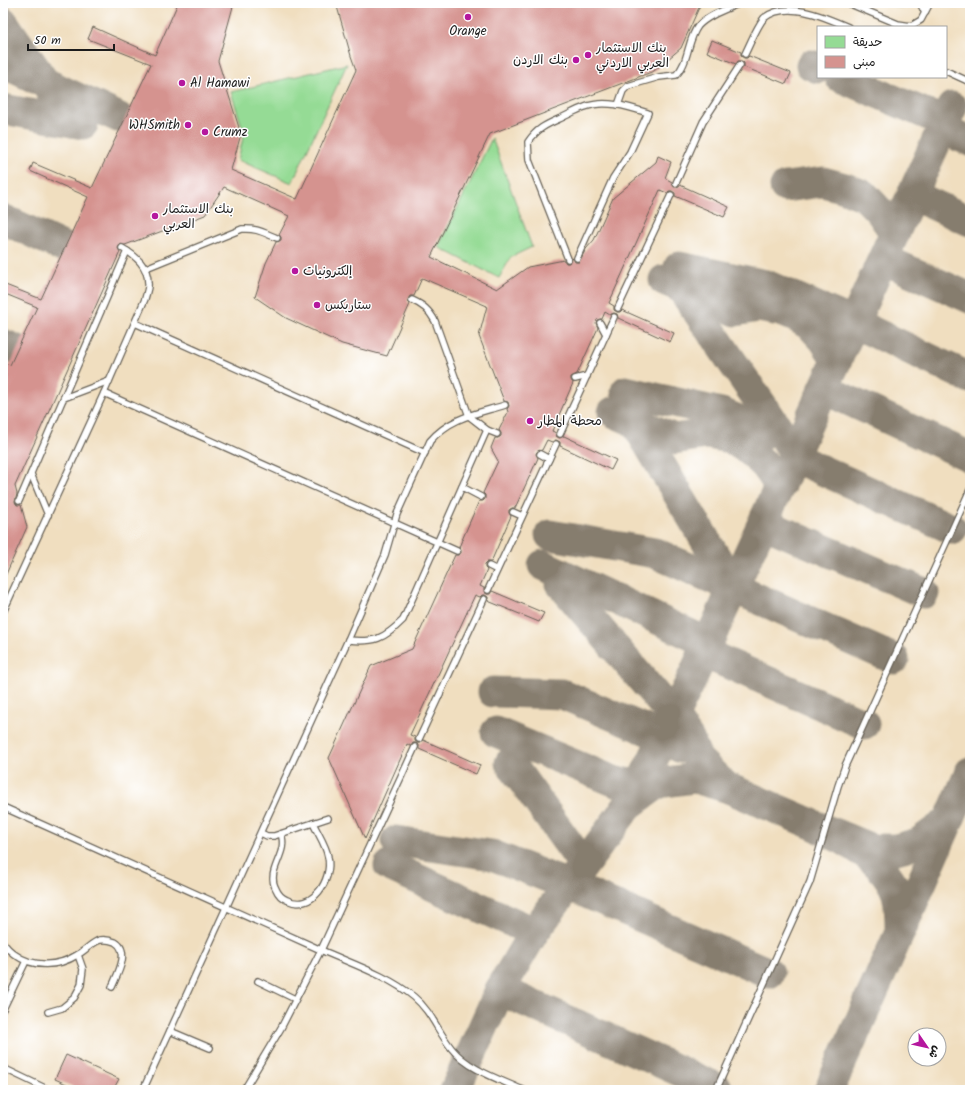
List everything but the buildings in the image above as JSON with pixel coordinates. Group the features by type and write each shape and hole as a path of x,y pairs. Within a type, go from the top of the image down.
{"lane":[{"path":"618,105 623,91 628,86 660,77 676,75 682,67 698,26 710,17 740,3"},
{"path":"848,3 904,26 916,24 925,13 930,3"},
{"path":"920,3 925,13"},
{"path":"745,54 763,19 771,11 781,6 792,4 802,6 846,26"},
{"path":"676,183 706,117 740,65"},
{"path":"947,71 970,82"},
{"path":"568,259 529,160 528,142 534,133 543,126 586,106 599,104 618,105 648,113 630,152 612,178 577,258"},
{"path":"618,308 671,195"},
{"path":"146,268 242,229 260,231 277,238"},
{"path":"3,612 104,393 145,299 149,283 146,268 125,250 64,398 19,501"},
{"path":"412,300 425,308 435,321 470,416 487,430 497,434"},
{"path":"560,434 614,317"},
{"path":"135,323 425,453"},
{"path":"600,323 606,334"},
{"path":"575,379 587,376"},
{"path":"64,398 109,381"},
{"path":"104,393 457,551"},
{"path":"144,1090 348,640 385,555 394,522 430,441 448,424 458,419 505,405"},
{"path":"348,640 363,642 378,639 392,631 402,620 487,430"},
{"path":"488,590 556,444"},
{"path":"540,454 549,458"},
{"path":"31,474 48,515"},
{"path":"462,487 481,497"},
{"path":"716,1090 810,882 838,786 846,766 970,490"},
{"path":"513,512 522,516"},
{"path":"489,566 498,570"},
{"path":"419,739 484,599"},
{"path":"251,1090 244,1088 274,1041 321,950 415,748"},
{"path":"3,807 397,985 415,998 430,1014 452,1050 467,1063 523,1090"},
{"path":"261,833 267,836 274,836 328,818"},
{"path":"281,834 284,844 275,868 273,879 276,889 282,898 292,902 303,902 312,898 320,890 326,880 328,869 328,857 325,847 313,823"},
{"path":"3,943 13,954 26,961 45,965 63,963 78,955 99,940 109,939 119,944 123,954 121,965 112,987"},
{"path":"48,1012 62,1008 74,998 81,985 83,969 78,955"},
{"path":"3,1009 26,961"},
{"path":"258,981 295,999"},
{"path":"170,1031 210,1048"},
{"path":"3,1068 49,1090"}],"green space":[{"path":"886,3 914,3 903,8"},
{"path":"347,64 292,183 238,160 244,133 231,92"},
{"path":"492,138 532,247 511,257 499,278 438,247"}],"taxiway":[{"path":"3,22 72,122"},
{"path":"3,63 118,117"},
{"path":"811,65 817,68"},
{"path":"842,78 945,122"},
{"path":"455,1090 500,990 534,932 636,793 688,687 952,107"},
{"path":"3,109 83,124"},
{"path":"942,129 970,141"},
{"path":"785,187 823,182 845,188 865,196 881,213 895,233"},
{"path":"912,195 970,221"},
{"path":"3,219 61,246"},
{"path":"883,259 970,298"},
{"path":"679,267 766,285 854,323 970,378"},
{"path":"664,280 736,311 758,307 780,311 798,318 811,326 824,340 837,360"},
{"path":"686,295 795,453"},
{"path":"3,344 15,349"},
{"path":"824,389 970,457"},
{"path":"626,391 722,413 768,432"},
{"path":"613,412 674,439 707,434 730,438 750,451 766,466 780,486"},
{"path":"635,422 734,588"},
{"path":"793,457 952,529"},
{"path":"763,523 924,593"},
{"path":"550,535 655,553 894,659"},
{"path":"543,565 708,643"},
{"path":"561,584 673,716 689,739 698,760 726,787"},
{"path":"704,653 864,724"},
{"path":"493,692 562,694 663,737 681,748"},
{"path":"496,732 616,782 641,785 659,783"},
{"path":"510,763 583,864"},
{"path":"829,1090 970,772"},
{"path":"630,804 659,783 695,778 726,787 819,827"},
{"path":"900,932 897,894 894,886 884,871 871,858 857,848 819,827 872,849 896,849 918,843 946,823"},
{"path":"396,841 492,855 568,885 769,973"},
{"path":"389,866 534,932"},
{"path":"500,990 717,1088"}],"place":[{"name":"Orange","path":"468,17"},
{"name":"بنك الاستثمار العربي الاردني","path":"588,55"},
{"name":"بنك الاردن","path":"576,60"},
{"name":"Al Hamawi","path":"182,83"},
{"name":"WHSmith","path":"188,125"},
{"name":"Crumz","path":"205,132"},
{"name":"بنك الاستثمار العربي","path":"155,216"},
{"name":"إلكترونيات","path":"295,271"},
{"name":"ستاربكس","path":"317,305"},
{"name":"محطة المطار","path":"530,421"}]}
